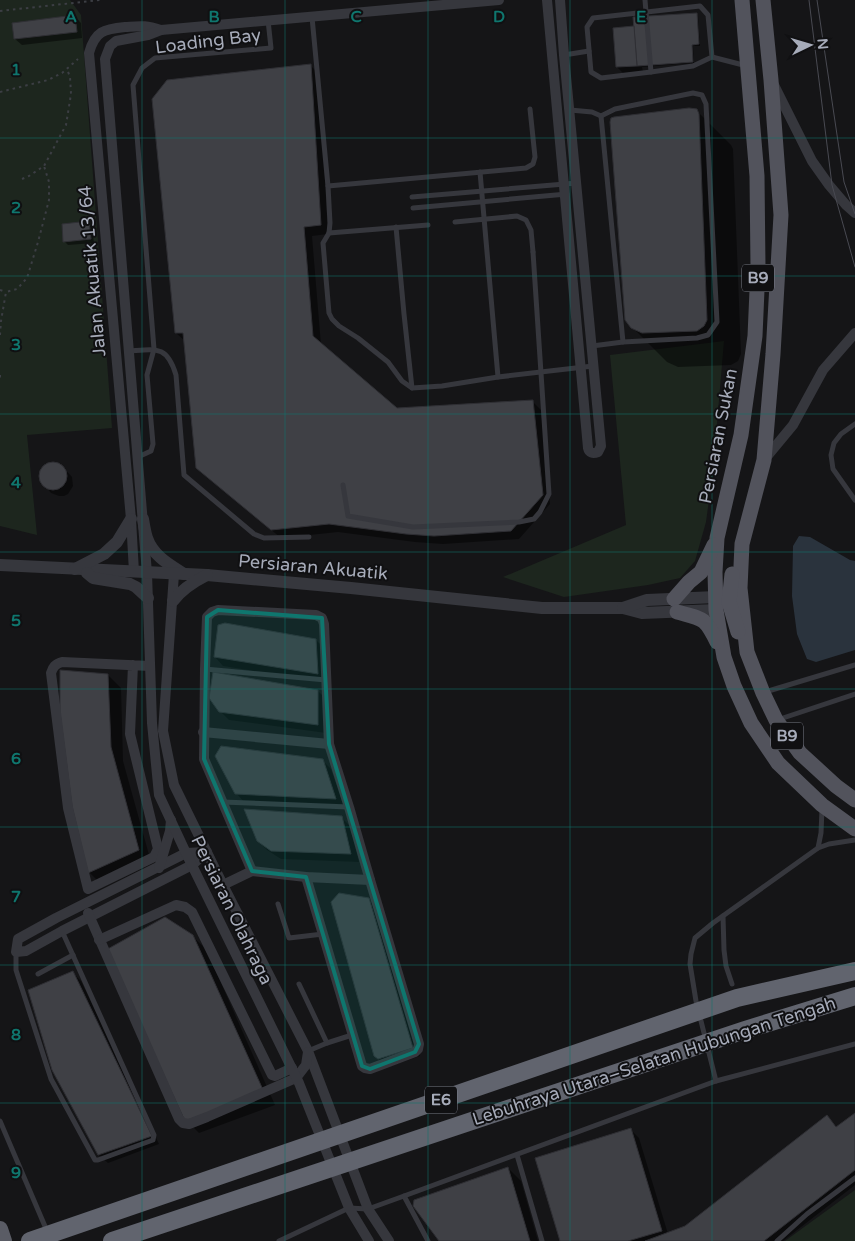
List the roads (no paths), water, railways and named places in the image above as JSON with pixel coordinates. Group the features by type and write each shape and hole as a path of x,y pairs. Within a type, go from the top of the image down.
{"highway":[{"name":"Lebuhraya Utara–Selatan Hubungan Tengah","path":"30,1241 737,998 855,971"},
{"name":"Lebuhraya Utara–Selatan Hubungan Tengah","path":"112,1241 736,1033 855,996"},
{"path":"0,1229 4,1241"}],"main road":[{"path":"732,0 743,7"},
{"path":"758,0 766,21"},
{"name":"B9","path":"764,0 780,215 773,354 764,460 742,544 740,588 747,652 762,692 776,720 800,753 836,786 855,800"},
{"name":"Persiaran Sukan","path":"743,7 758,176 758,267 755,336 741,435 717,538 715,572 720,603 724,657 734,686 751,723 778,763 822,805 855,829"},
{"path":"717,538 701,572 689,582 676,606 700,618 709,625 724,657"},
{"path":"742,544 733,563 720,603 747,652"}],"street":[{"name":"Jalan Akuatik 13/64","path":"137,519 137,457 105,59 110,46 116,41 148,35 161,30 499,0"},
{"path":"547,0 588,448 590,452 596,453 600,451 601,446 560,0"},
{"name":"Jalan Akuatik 13/64","path":"141,572 89,53 92,42 107,29 147,26 161,30"},
{"path":"771,80 812,161 829,185 855,213"},
{"path":"764,460 793,425 823,370 854,337"},
{"path":"148,598 130,584 93,578 79,570 104,554 118,542 137,519 155,553 179,574"},
{"name":"Persiaran Akuatik","path":"0,565 207,576 352,588 542,608 622,608 642,613 676,606 720,603"},
{"name":"Persiaran Olahraga","path":"141,572 148,598 152,722 159,795 294,1073 349,1208 369,1241"},
{"name":"Persiaran Olahraga","path":"179,574 173,601 163,731 174,785 308,1051 368,1209 389,1241"},
{"path":"173,601 180,592 192,583 207,576"},
{"path":"252,871 204,759 203,732 207,617 212,612 218,610 316,615 322,618 324,624 329,744 350,807 419,1044 415,1052 370,1068 362,1066 306,877"},
{"path":"134,665 130,734 158,849 154,857 88,889 68,808 51,673 57,663 62,662 134,665 150,666"},
{"path":"203,732 329,744"},
{"path":"159,868 170,831 171,820"},
{"path":"207,852 192,865 26,951 16,952 18,939 56,918 186,853 207,852"},
{"path":"223,885 252,871 306,877 370,880"},
{"path":"84,904 183,1123 189,1124 207,1117 294,1073 306,1065 308,1051"},
{"path":"99,940 176,905 185,907 192,912 272,1075 294,1073"},
{"path":"56,918 62,931"}],"lane":[{"path":"645,0 651,72"},
{"path":"712,57 708,15 700,6 593,18 587,27 591,72 601,78 693,66 712,57 748,66"},
{"path":"312,17 328,186 330,223 328,234 323,243 329,313 332,319 388,362 402,381 412,388 442,386 498,377 593,366"},
{"name":"Loading Bay","path":"154,349 133,85 142,68 154,58 271,48 268,20"},
{"path":"564,55 589,51"},
{"path":"592,346 623,342 697,338 708,334 717,322 706,104 702,95 693,93 615,109 601,116"},
{"path":"328,186 526,168 533,164 535,157 530,109"},
{"path":"570,110 592,112 601,116"},
{"path":"601,116 623,342"},
{"path":"480,172 498,377"},
{"path":"412,197 482,191 577,188"},
{"path":"413,208 577,188"},
{"path":"343,485 348,516 413,527 519,522 534,519 540,512 549,494 531,230 526,220 517,216 455,222"},
{"path":"328,234 428,225"},
{"path":"396,227 412,388"},
{"path":"129,352 154,349 164,353 172,362 176,375 184,475 254,534 264,538 309,538"},
{"path":"137,457 151,451 154,444 147,374 154,349"},
{"path":"855,424 841,434 834,442 831,455 833,469 855,500"},
{"path":"762,692 855,665"},
{"path":"205,669 326,680"},
{"path":"776,720 855,694"},
{"path":"222,802 350,807"},
{"path":"818,848 821,832 822,805"},
{"path":"716,1080 696,1001 690,964 695,938 818,848 829,844 855,840"},
{"path":"278,904 289,938 323,934"},
{"path":"723,916 726,966 732,984"},
{"path":"16,952 16,970 51,1079 97,1160 153,1140 154,1136 62,931"},
{"path":"38,974 73,955"},
{"path":"299,984 326,1043"},
{"path":"308,1051 352,1035"},
{"path":"279,1241 349,1208 368,1209 716,1080 855,1044"},
{"path":"0,1121 51,1241"},
{"path":"517,1154 542,1241"},
{"path":"777,1241 807,1214 855,1178"},
{"path":"404,1196 428,1241"}],"tram line":[{"path":"809,0 832,185 855,267"},
{"path":"817,0 844,182 855,214"}]}
